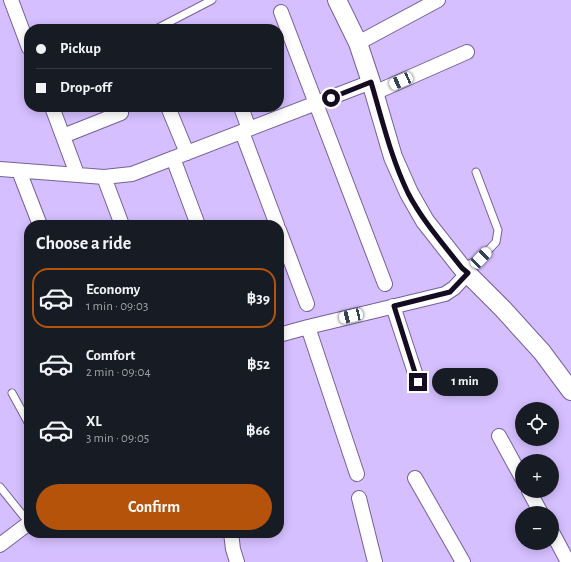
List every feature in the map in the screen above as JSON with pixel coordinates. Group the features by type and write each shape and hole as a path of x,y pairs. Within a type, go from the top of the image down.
{"street":[{"path":"11,0 24,35"},
{"path":"337,0 358,43 373,87 393,157 408,193 425,221 465,271 503,309 542,352 571,391"},
{"path":"358,43 438,0"},
{"path":"281,12 385,284"},
{"path":"0,169 104,177 132,174 316,103 373,87 467,52"},
{"path":"54,112 77,174"},
{"path":"170,112 186,153"},
{"path":"242,112 245,130 275,220"},
{"path":"63,136 121,113"},
{"path":"173,158 196,220"},
{"path":"19,171 38,220"},
{"path":"104,177 120,220"},
{"path":"284,243 307,304"},
{"path":"284,334 450,292 465,271"},
{"path":"394,306 418,382"},
{"path":"308,327 357,474"},
{"path":"499,436 515,465"},
{"path":"415,478 463,562"},
{"path":"359,498 375,562"},
{"path":"0,545 24,527"},
{"path":"232,538 237,562"},
{"path":"559,545 568,562"}],"lane":[{"path":"166,24 212,0"},
{"path":"465,271 481,258 496,242 498,230 476,172"},
{"path":"12,393 24,415"},
{"path":"0,487 24,517"}],"route":[{"path":"331,98 371,82 393,157 408,193 425,221 462,268 468,273 450,292 394,306 418,382"}]}
